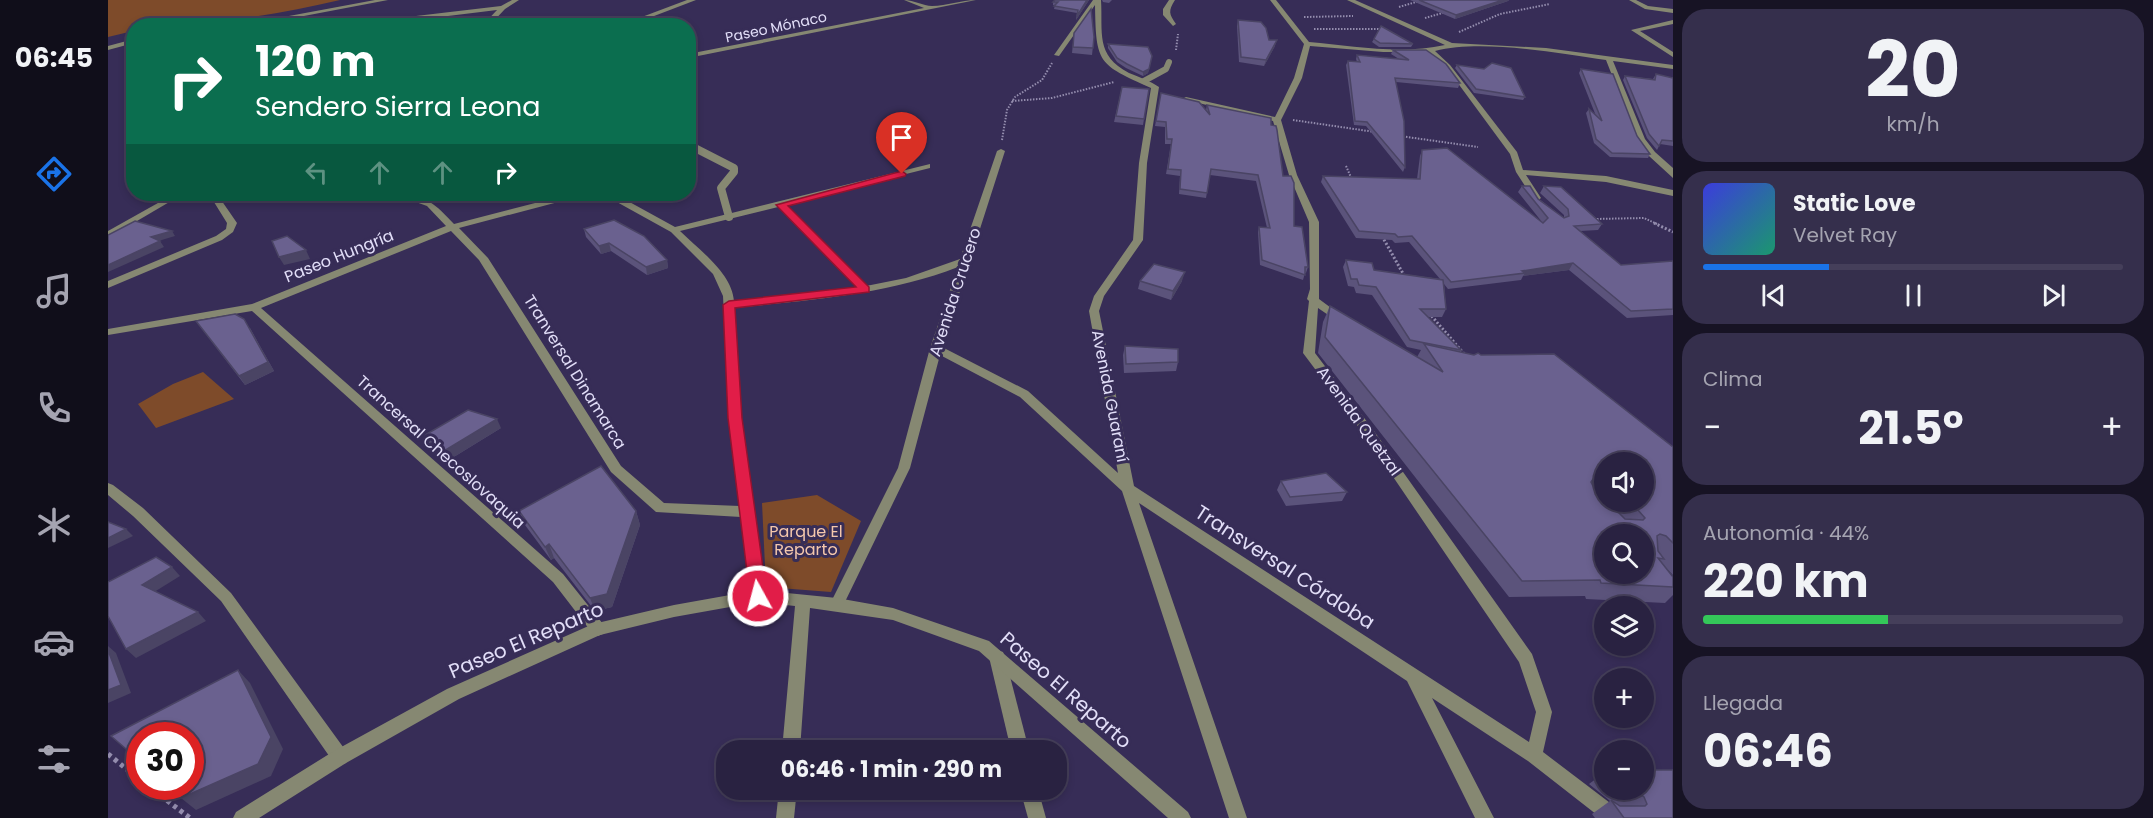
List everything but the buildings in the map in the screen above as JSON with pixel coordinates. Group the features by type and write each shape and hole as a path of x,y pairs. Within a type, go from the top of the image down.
{"street":[{"path":"283,18 385,0"},
{"path":"492,18 516,0"},
{"path":"643,18 693,0"},
{"path":"907,0 928,8"},
{"name":"Paseo Mónaco","path":"696,55 974,0"},
{"path":"1057,55 1097,0"},
{"name":"Avenida Guaraní","path":"1097,0 1104,59 1111,65 1155,87 1158,93 1143,163 1138,240 1099,296 1094,311 1128,489 1238,818"},
{"path":"1172,0 1166,9 1166,15 1173,24"},
{"path":"1273,0 1307,44 1383,50 1430,50 1451,45 1546,50 1673,67"},
{"path":"1350,0 1451,45"},
{"path":"1632,0 1647,8 1673,11"},
{"path":"416,18 503,8"},
{"path":"1673,22 1634,30 1673,55"},
{"path":"108,48 126,43"},
{"path":"1179,98 1277,119 1298,78 1307,44"},
{"path":"1430,50 1448,66 1514,154 1520,172 1539,201 1546,207"},
{"path":"1608,57 1641,139 1652,154 1672,172 1673,176"},
{"name":"Avenida Quetzal","path":"1277,119 1293,175 1314,222 1315,266 1309,353 1377,444 1526,659 1544,712 1534,755"},
{"name":"Avenida Crucero","path":"837,604 904,468 936,348 1001,151"},
{"path":"674,230 781,205 927,166"},
{"path":"1520,172 1606,179 1673,193"},
{"path":"108,235 167,201"},
{"path":"108,285 219,238 230,230 232,223 218,201"},
{"name":"Tranversal Dinamarca","path":"422,201 430,204 483,258 616,468 661,508 748,512"},
{"name":"Paseo Hungría","path":"108,332 254,307 452,227 551,201"},
{"path":"622,201 674,230 717,273 729,296 735,418 758,596"},
{"path":"781,205 864,289"},
{"path":"729,305 864,289 939,272 965,261"},
{"path":"1312,299 1350,325"},
{"name":"Trancersal Checoslovaquia","path":"254,307 558,578 598,628"},
{"name":"Transversal Córdoba","path":"936,348 1024,394 1128,489 1534,755 1616,818"},
{"path":"108,488 138,512 226,597 340,757"},
{"name":"Paseo El Reparto","path":"242,818 340,757 453,694 598,628 758,596 837,604 893,614 944,630 984,646 1182,818"},
{"path":"792,740 804,600"},
{"path":"997,657 1018,740"},
{"path":"1414,676 1485,818"},
{"path":"785,818 787,800"},
{"path":"1032,800 1036,818"}],"lane":[{"path":"1144,81 1166,69 1169,62"},
{"path":"696,150 734,168 733,174 721,188 729,217"}],"path":[{"path":"1438,39 1451,36 1470,25 1500,14 1550,4"},
{"path":"1404,24 1453,10"},
{"path":"1287,17 1384,15"},
{"path":"1296,29 1412,27"},
{"path":"1001,151 1006,110 1015,97 1042,80 1057,55"},
{"path":"1012,101 1051,100 1091,86 1135,77"},
{"path":"1277,119 1384,134"},
{"path":"1396,135 1478,147"},
{"path":"1346,166 1354,183"},
{"path":"1592,219 1644,218 1673,232"},
{"path":"1381,235 1408,282"},
{"path":"1426,310 1465,355 1465,365"},
{"path":"108,754 126,769"},
{"path":"166,800 190,818"}],"green space":[{"path":"108,0 340,0 244,18 126,18 126,33 108,37"},
{"path":"203,372 234,399 156,428 138,404 173,384"},
{"name":"Parque El Reparto","path":"817,495 861,521 831,592 766,587 762,503"}],"route":[{"path":"758,596 735,418 729,305 864,289 781,205 902,174"}]}
